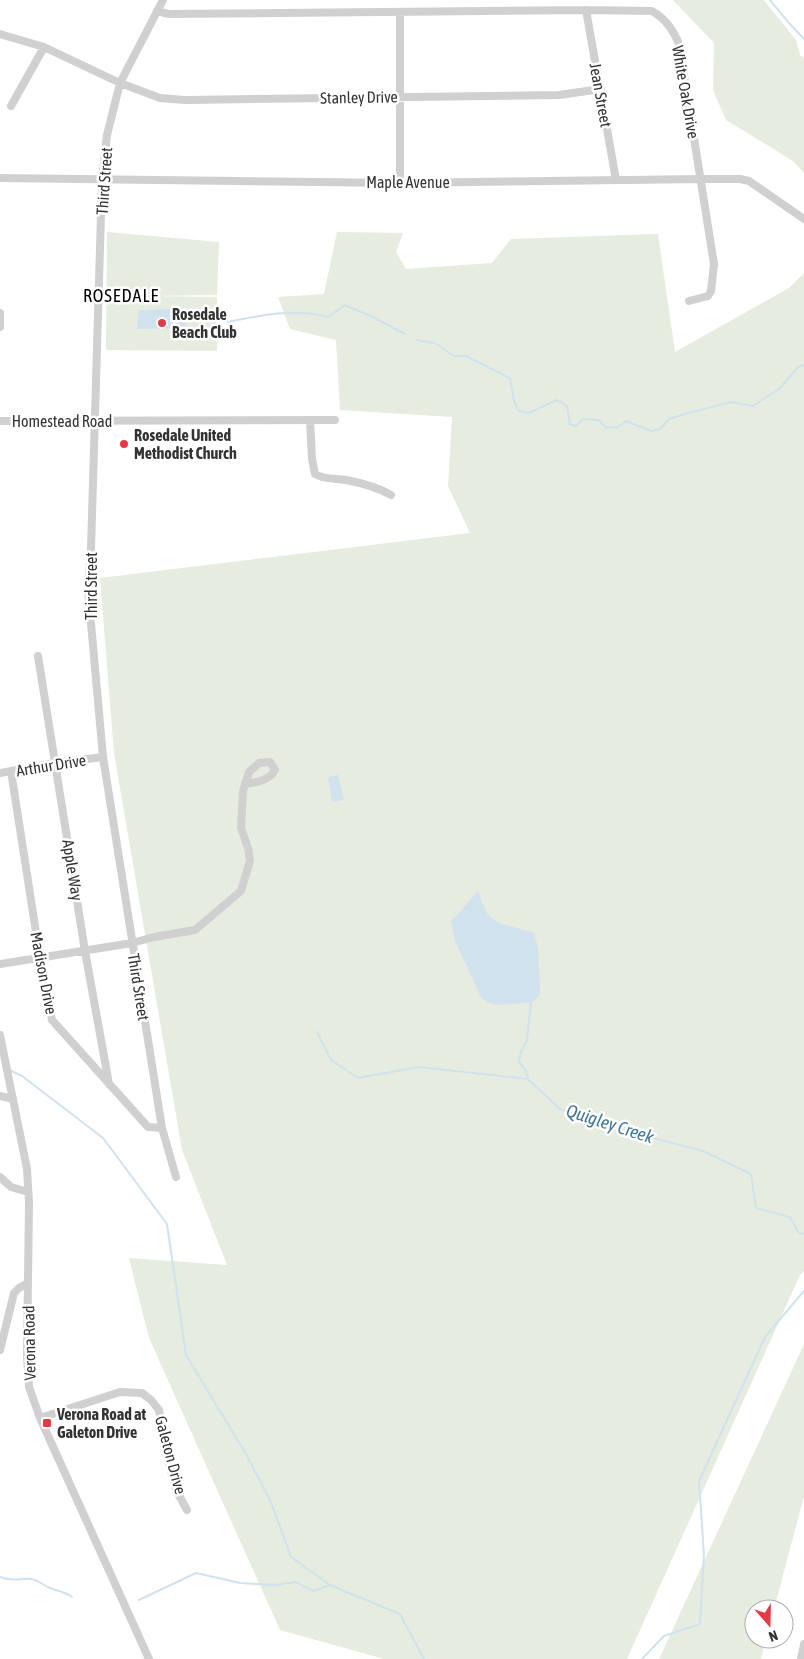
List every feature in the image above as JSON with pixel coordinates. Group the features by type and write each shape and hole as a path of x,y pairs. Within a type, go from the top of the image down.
{"street":[{"name":"Third Street","path":"163,0 120,83 107,135 102,180 91,549 88,590 103,757 162,1128 176,1177"},
{"name":"White Oak Drive","path":"157,11 170,14 586,10 652,12 659,16 674,32 679,44 714,264 711,291 708,296 689,301"},
{"name":"Jean Street","path":"586,10 616,180"},
{"path":"400,13 400,183"},
{"name":"Stanley Drive","path":"0,34 44,47 120,83 160,98 185,100 560,95 601,89"},
{"path":"12,106 44,47"},
{"name":"Maple Avenue","path":"0,178 400,183 740,180 749,181 804,219"},
{"path":"0,313 0,327"},
{"path":"310,420 312,460 315,474 324,478 365,484 391,495"},
{"name":"Homestead Road","path":"0,421 335,420"},
{"name":"Apple Way","path":"38,656 85,951 109,1084"},
{"name":"Arthur Drive","path":"0,773 103,757"},
{"name":"Madison Drive","path":"10,771 40,958 52,1020 148,1127 162,1128"},
{"path":"0,964 132,943 195,930 241,891 250,861 241,828 244,784"},
{"name":"Verona Road","path":"0,1035 27,1169 28,1283 26,1356 29,1387 40,1418 148,1659"},
{"path":"0,1096 13,1099"},
{"path":"0,1178 11,1187 28,1192"},
{"path":"0,1350 14,1293 28,1283"},
{"name":"Galeton Drive","path":"40,1418 120,1392 142,1393 160,1410 168,1459 176,1490 187,1510"},
{"path":"801,1659 804,1644"}],"shaded area":[{"path":"673,0 764,0 796,40 800,55 804,58 804,173 793,161 726,120 713,90 714,43"},
{"path":"107,232 219,242 217,295 146,296 217,297 217,351 106,350"},
{"path":"337,232 403,233 396,252 406,269 492,263 511,239 658,234 675,352 789,288 804,273 804,1271 800,1275 627,1659 384,1659 280,1630 149,1338 129,1258 227,1265 182,1150 114,753 100,578 470,533 448,486 452,417 340,410 336,340 290,329 278,297 324,294"},
{"path":"804,1344 804,1496 777,1599 744,1599 744,1649 764,1649 761,1659 659,1659"}],"water":[{"path":"185,309 185,328 137,329 138,310"},
{"path":"338,775 344,800 332,802 328,777"},
{"path":"478,891 487,913 496,921 534,933 538,948 540,994 533,1002 500,1005 488,1003 481,997 455,941 451,920"}],"waterway":[{"path":"770,0 804,39"},
{"path":"228,322 265,315 291,313 316,314 328,317 345,305 405,334"},
{"path":"417,340 435,343 454,356 466,356 510,378 514,401 519,411 529,413 557,400 567,406 570,424 576,426 583,419 599,420 606,428 618,427 626,421 651,431 660,429 669,419 731,402 753,406 779,389 798,367 804,365"},
{"path":"528,1078 525,1069 519,1062 521,1052 527,1040 531,1002"},
{"name":"Quigley Creek","path":"317,1032 331,1060 358,1078 419,1067 528,1079 560,1109 630,1132 703,1151 751,1174 756,1208 790,1217 799,1233 804,1234"},
{"path":"9,1070 22,1076 103,1138 167,1224 186,1355 246,1454 271,1502 291,1557 330,1585 400,1614 424,1659"},
{"path":"642,1659 664,1636 700,1624 704,1555 699,1481 765,1337 804,1291"},
{"path":"139,1600 196,1573 240,1583 275,1585 296,1582 313,1591 330,1585"},
{"path":"0,1577 16,1580 34,1580 72,1597"}],"place":[{"name":"Rosedale Beach Club","path":"162,323"},
{"name":"Rosedale United Methodist Church","path":"124,444"},
{"name":"Verona Road at Galeton Drive","path":"47,1423"}],"district":[{"name":"ROSEDALE","path":"121,296"}]}
